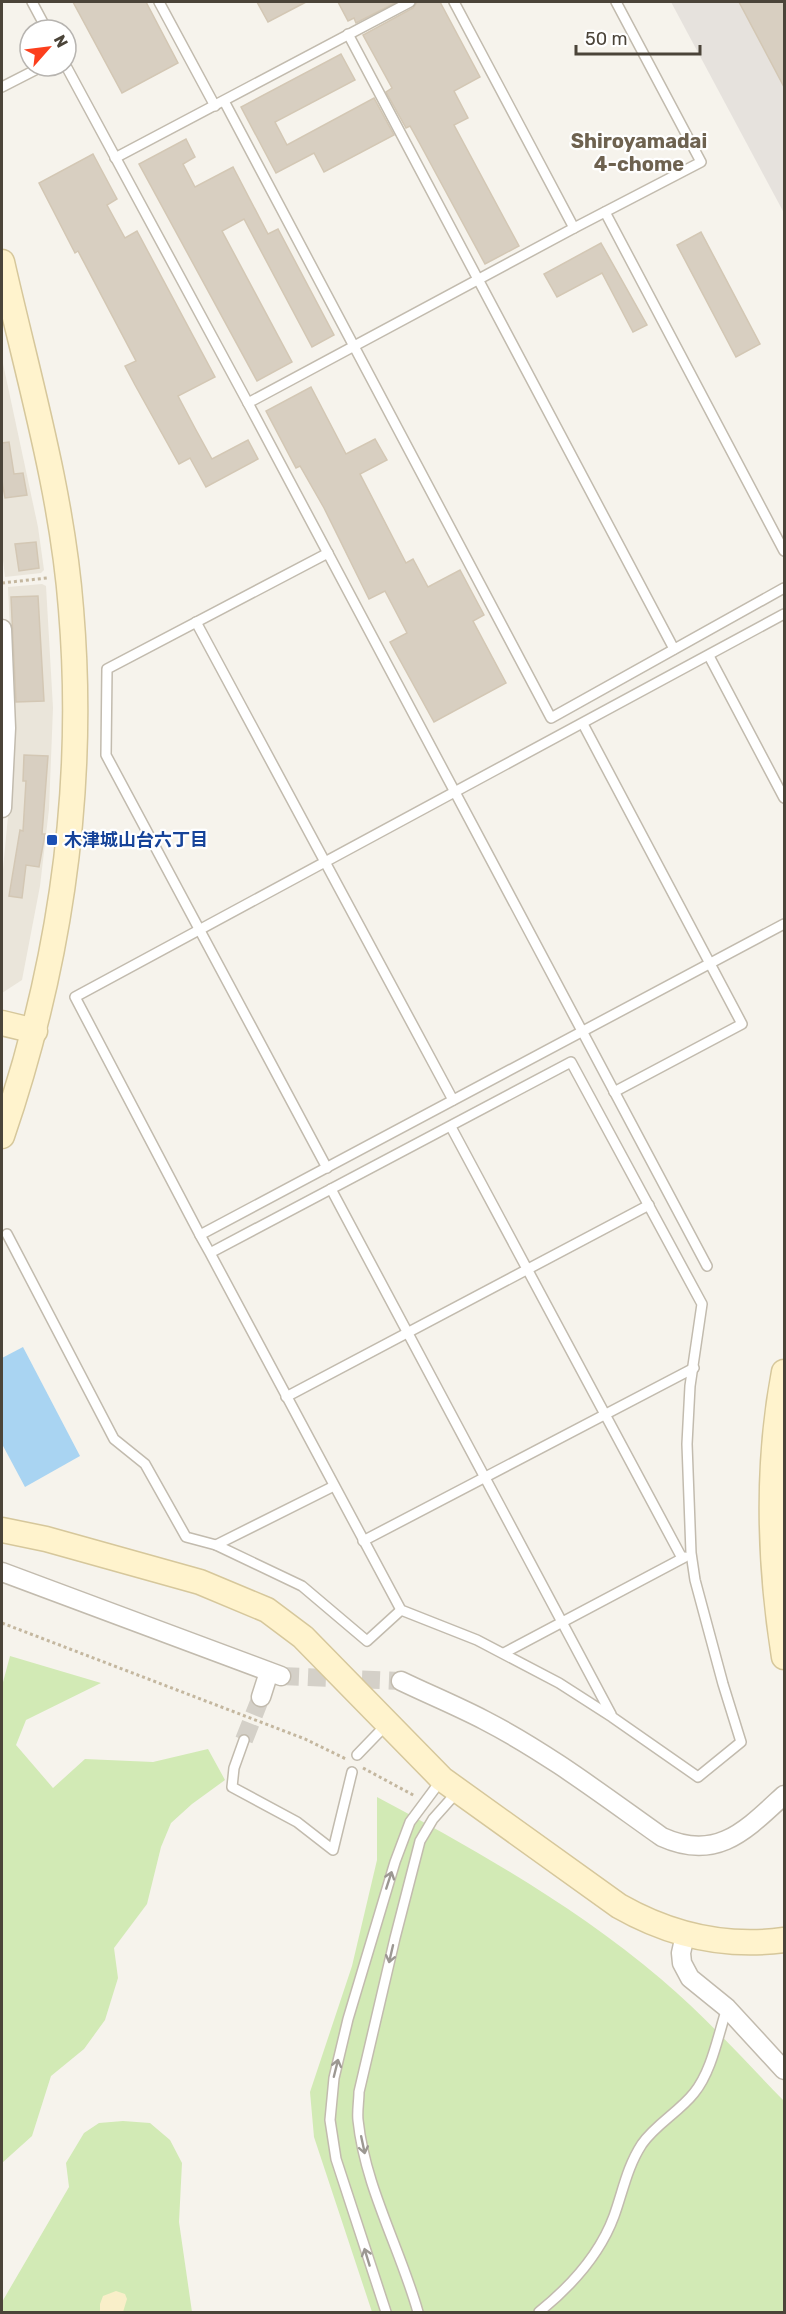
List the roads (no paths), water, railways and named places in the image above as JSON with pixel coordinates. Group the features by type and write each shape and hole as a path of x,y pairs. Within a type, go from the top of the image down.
{"street":[{"path":"2,262 45,445 67,575 75,682 72,800 66,870 35,1031 2,1136"},
{"path":"2,629 6,728 2,808"},
{"path":"2,1023 35,1031"},
{"path":"784,1372 777,1422 771,1501 771,1544 784,1657"},
{"path":"2,1530 46,1539 200,1582 267,1610 303,1636 387,1724 450,1785 618,1906 647,1921 685,1935 732,1942 784,1940"},
{"path":"2,1572 275,1674 261,1697"},
{"path":"401,1681 484,1720 532,1748 594,1787 662,1837 674,1842 701,1846 723,1842 755,1822 784,1795"},
{"path":"685,1935 681,1953 686,1972 695,1984 727,2008 784,2070"}],"lane":[{"path":"32,2 41,18"},
{"path":"159,2 214,106"},
{"path":"115,158 410,2"},
{"path":"454,2 574,228"},
{"path":"248,403 701,162 616,2"},
{"path":"348,34 674,650"},
{"path":"2,87 20,78"},
{"path":"72,78 707,1266"},
{"path":"224,101 551,718 784,588"},
{"path":"605,212 784,551"},
{"path":"327,1168 201,928 106,755 107,669 328,553"},
{"path":"210,1253 571,1062 702,1304 690,1386 687,1444 691,1553 695,1580 741,1742 698,1777 559,1683 504,1653 401,1610 286,1397 200,1235 75,997 784,614"},
{"path":"196,622 453,1100"},
{"path":"709,656 784,798"},
{"path":"583,724 742,1024 615,1092"},
{"path":"200,1235 784,924"},
{"path":"451,1127 682,1558"},
{"path":"331,1189 612,1717"},
{"path":"286,1397 649,1205"},
{"path":"7,1234 114,1439 145,1464 186,1537 216,1545 302,1586 368,1641 401,1610"},
{"path":"363,1541 604,1413 694,1368"},
{"path":"216,1545 334,1486"},
{"path":"504,1653 691,1553"},
{"path":"244,1740 234,1768 232,1787 297,1822 333,1850 353,1763 387,1724"},
{"path":"386,2313 336,2159 330,2120 334,2078 378,1914 410,1822 424,1801 450,1785"},
{"path":"418,2313 408,2277 369,2175 357,2118 359,2092 405,1895 420,1841 450,1785"},
{"path":"539,2313 587,2265 613,2217 628,2170 643,2143 696,2091 707,2068 727,2008"}],"water":[{"path":"23,1347 80,1456 25,1487 2,1444 2,1358"}],"tunnel":[{"path":"281,1676 401,1681"},
{"path":"244,1740 261,1697"}],"place":[{"name":"木津城山台六丁目","path":"52,840"}],"district":[{"name":"Shiroyamadai 4-chome","path":"639,152"}]}
